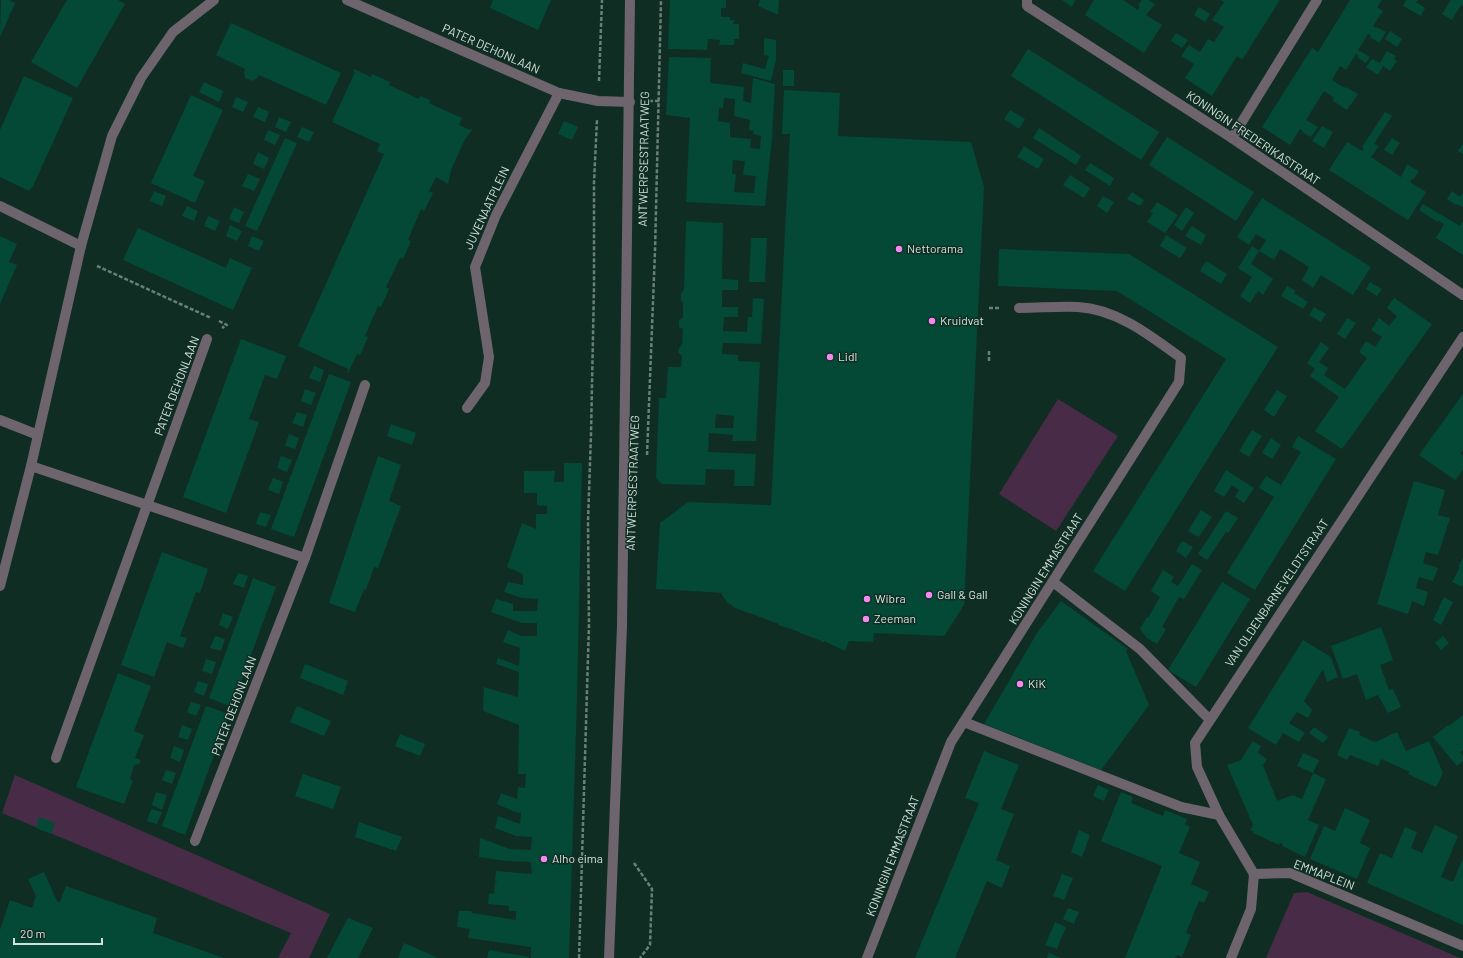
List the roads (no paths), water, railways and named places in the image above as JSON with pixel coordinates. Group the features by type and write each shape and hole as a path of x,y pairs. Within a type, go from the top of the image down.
{"street":[{"path":"0,586 31,466 81,246 112,136 141,78 174,32 214,0"},
{"name":"PATER DEHONLAAN","path":"347,0 560,93 598,100 630,102"},
{"name":"ANTWERPSESTRAATWEG","path":"609,958 622,626 630,102 630,0"},
{"path":"1232,138 1317,0"},
{"name":"KONINGIN FREDERIKASTRAAT","path":"1027,3 1232,138 1463,294"},
{"name":"JUVENAATPLEIN","path":"467,408 485,383 489,357 475,267 496,215 560,93"},
{"path":"0,206 81,246"},
{"name":"KONINGIN EMMASTRAAT","path":"867,958 951,742 1179,382 1181,358 1149,335 1110,314 1079,307 1019,308"},
{"name":"VAN OLDENBARNEVELDTSTRAAT","path":"1254,874 1219,815 1197,767 1195,743 1209,719 1463,336"},
{"name":"PATER DEHONLAAN","path":"56,758 207,339"},
{"name":"PATER DEHONLAAN","path":"195,841 305,558 365,385"},
{"path":"0,420 38,435"},
{"path":"31,466 305,558"},
{"path":"1053,582 1140,649 1209,719"},
{"path":"964,722 1181,807 1219,815"},
{"name":"EMMAPLEIN","path":"1254,874 1290,873 1463,946"},
{"path":"1231,958 1251,909 1254,874"}],"place":[{"name":"Nettorama","path":"899,249"},
{"name":"Kruidvat","path":"932,321"},
{"name":"Lidl","path":"830,357"},
{"name":"Gall & Gall","path":"929,595"},
{"name":"Wibra","path":"867,599"},
{"name":"Zeeman","path":"866,619"},
{"name":"KiK","path":"1020,684"},
{"name":"Alho eima","path":"544,859"}]}
